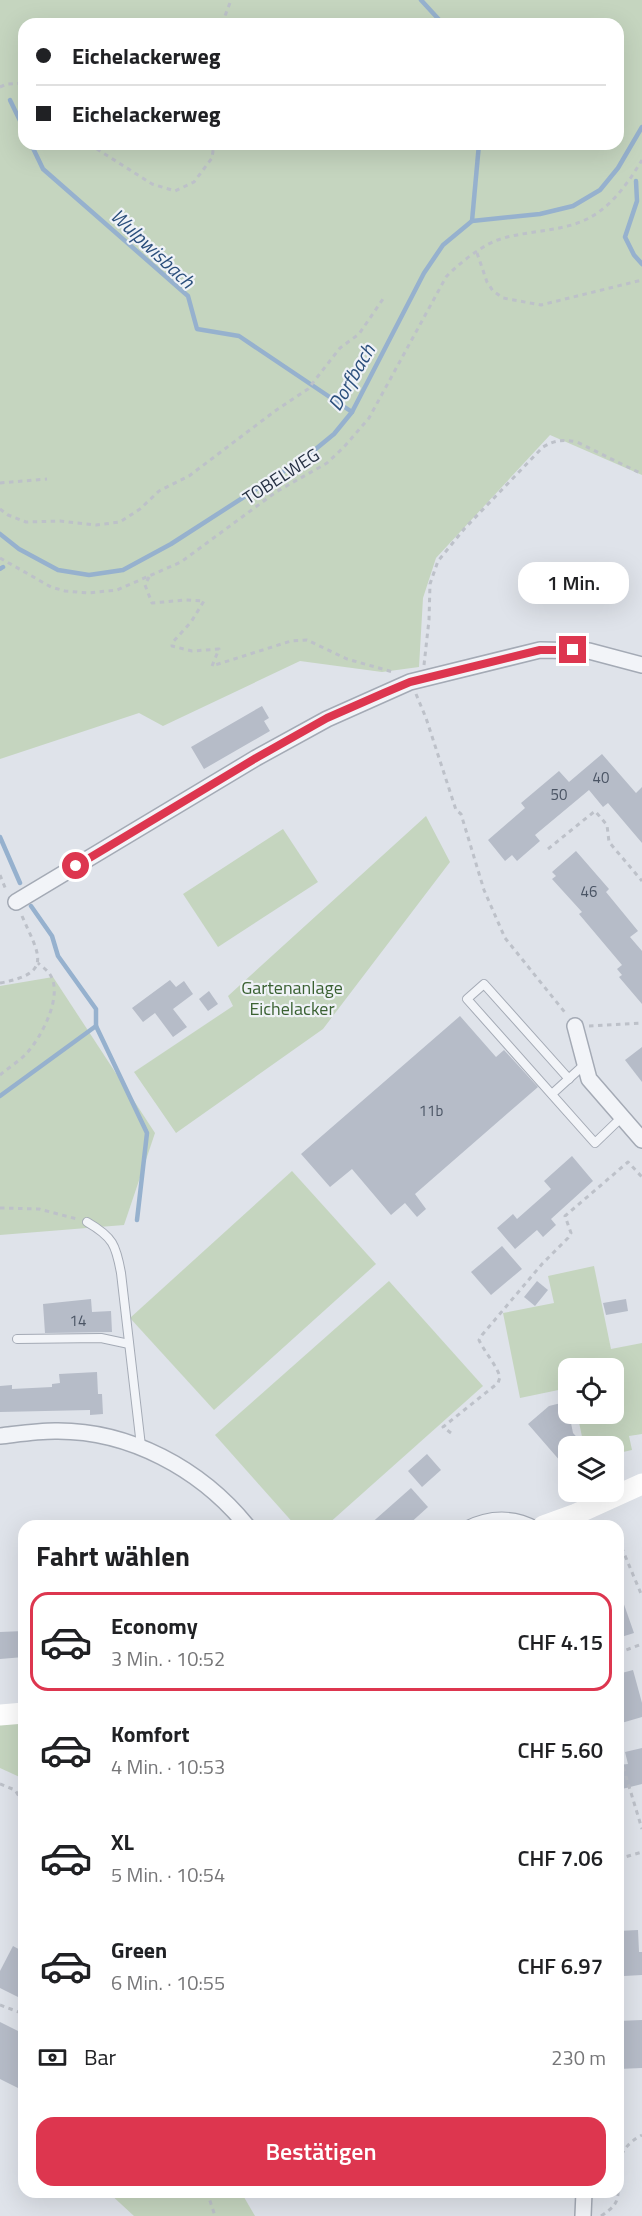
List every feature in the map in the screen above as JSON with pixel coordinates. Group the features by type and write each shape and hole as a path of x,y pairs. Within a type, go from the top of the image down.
{"main road":[{"path":"560,1520 642,1484"},
{"path":"0,1715 18,1714"}],"street":[{"path":"16,902 327,718 416,681 540,650 589,651 642,665"},
{"path":"575,1026 589,1079 642,1140"},
{"path":"0,1436 55,1431 94,1434 141,1446 201,1481 231,1507 242,1520"},
{"path":"582,2216 584,2198"}],"lane":[{"path":"569,1079 484,984 467,999 596,1143 622,1117"},
{"path":"552,1094 585,1064"},
{"path":"87,1222 106,1233 117,1252 122,1273 141,1446"},
{"path":"17,1339 101,1338 129,1344"},
{"path":"478,1520 520,1517 526,1520"}],"path":[{"path":"224,18 231,0"},
{"path":"0,87 18,83"},
{"path":"98,150 152,184 175,191 194,182 212,158 213,150"},
{"name":"TOBELWEG","path":"0,558 24,573 65,591 88,593 117,590 181,562 276,492 327,464 344,447 369,418 446,277 455,267 494,242 570,226 587,219 626,187 642,160"},
{"path":"477,253 487,282 493,291 503,298 541,305 642,280"},
{"path":"0,509 26,522 60,521 96,525 120,522 159,491 189,476 308,389 340,348 359,334 382,299"},
{"path":"642,474 577,442 566,439 555,440 543,447 465,528 438,561 430,584 429,620 416,681 456,810 461,814 484,890 505,938 575,1026 642,1023"},
{"path":"0,483 47,479"},
{"path":"149,577 145,585 152,603 185,600 204,602 172,646 192,651 219,649 212,666 291,641 307,640 347,659 416,681"},
{"path":"548,849 595,811 607,825 609,842 642,881"},
{"path":"0,1075 26,1054 45,1028 53,1005 53,982 49,973 38,963 36,949 16,902"},
{"path":"0,982 26,976 38,963"},
{"path":"451,1433 443,1427 498,1383 500,1377 479,1340 568,1238 571,1233 565,1216 628,1162 642,1178"},
{"path":"0,1208 39,1209 87,1222"},
{"path":"624,1553 642,1596"},
{"path":"624,1651 642,1644"},
{"path":"624,1770 642,1829"},
{"path":"0,1784 18,1793"},
{"path":"624,1857 642,1852"},
{"path":"0,2005 18,2012"},
{"path":"624,2150 626,2146 642,2135"},
{"path":"209,2198 214,2216"},
{"path":"601,2216 614,2208 618,2198"}],"green space":[{"path":"0,0 642,0 642,475 550,435 436,558 423,598 419,667 382,672 300,661 163,726 139,713 0,759"},
{"name":"Gartenanlage Eichelacker","path":"426,816 450,862 323,1029 176,1133 134,1072 233,1006 228,996"},
{"path":"283,829 318,882 218,947 183,894"},
{"path":"53,977 155,1133 124,1225 0,1235 0,986"},
{"path":"292,1171 376,1264 214,1410 130,1318"},
{"path":"594,1266 611,1349 642,1343 642,1434 629,1436 632,1450 624,1452 624,1436 582,1436 579,1424 624,1424 624,1358 558,1358 558,1390 520,1398 503,1313 554,1303 548,1276"},
{"path":"389,1281 483,1386 333,1520 291,1520 215,1435"},
{"path":"18,1714 18,1776 0,1768 0,1715"},
{"path":"114,2198 244,2198 255,2216 134,2216"}],"building":[{"path":"262,706 269,718 264,721 270,731 204,769 191,747"},
{"path":"602,754 636,793 642,787 642,843 608,803 603,807 589,790 535,835 540,841 517,861 512,855 505,861 488,840 525,808 521,803 559,771 569,782"},
{"path":"576,851 609,889 606,892 638,931 630,937 642,951 642,1004 619,977 622,975 617,969 622,965 579,914 582,912 552,879 556,876 552,872"},
{"path":"170,980 176,987 184,981 193,994 173,1009 187,1027 173,1037 155,1013 143,1022 132,1008"},
{"path":"209,991 218,1004 208,1011 199,999"},
{"path":"460,1016 496,1057 504,1050 538,1087 415,1194 426,1209 417,1217 405,1203 391,1215 352,1169 330,1187 301,1154"},
{"path":"642,1047 642,1082 625,1060"},
{"path":"572,1156 593,1181 551,1219 556,1225 543,1237 537,1230 515,1249 497,1228 513,1214 517,1219 551,1189 544,1181"},
{"path":"502,1246 522,1269 491,1295 471,1272"},
{"path":"537,1281 548,1290 535,1306 524,1297"},
{"path":"91,1299 92,1312 111,1311 112,1332 45,1333 43,1304"},
{"path":"626,1299 628,1311 606,1315 603,1303"},
{"path":"97,1372 98,1394 102,1394 103,1414 90,1415 90,1410 0,1412 0,1386 12,1385 12,1389 52,1387 52,1384 60,1383 59,1374"},
{"path":"558,1404 558,1424 571,1424 576,1436 558,1436 558,1458 528,1424 549,1406"},
{"path":"427,1454 441,1470 422,1487 408,1471"},
{"path":"411,1488 428,1507 414,1520 375,1520"},
{"path":"624,1604 634,1633 624,1636"},
{"path":"18,1631 18,1658 0,1659 0,1632"},
{"path":"633,1670 642,1703 642,1717 624,1722 624,1672"},
{"path":"642,1748 642,1784 624,1788 624,1764 628,1764 625,1752"},
{"path":"638,1930 639,1952 642,1952 642,1975 624,1976 624,1931"},
{"path":"13,1946 18,1949 18,1997 0,1988 0,1971"},
{"path":"642,2020 642,2068 624,2069 624,2021"},
{"path":"0,2022 18,2031 18,2088 0,2079"}],"waterway":[{"path":"421,0 438,18"},
{"name":"Wulpwisbach","path":"10,100 18,117"},
{"name":"Dorfbach","path":"0,534 19,549 58,570 89,575 123,570 171,544 306,457 334,434 352,412 424,273 443,245 472,221 540,214 573,206 600,190 618,168 642,127"},
{"name":"Wulpwisbach","path":"34,150 43,169 188,296 197,329 239,336 352,412"},
{"path":"472,221 478,150"},
{"path":"636,181 637,201 625,237 634,255 642,264"},
{"path":"0,837 20,883"},
{"path":"31,906 52,936 58,956 96,1009 96,1026 147,1133 137,1220"},
{"path":"0,1096 96,1026"}],"route":[{"path":"76,866 327,718 384,693 410,682 540,650 573,650"}]}
